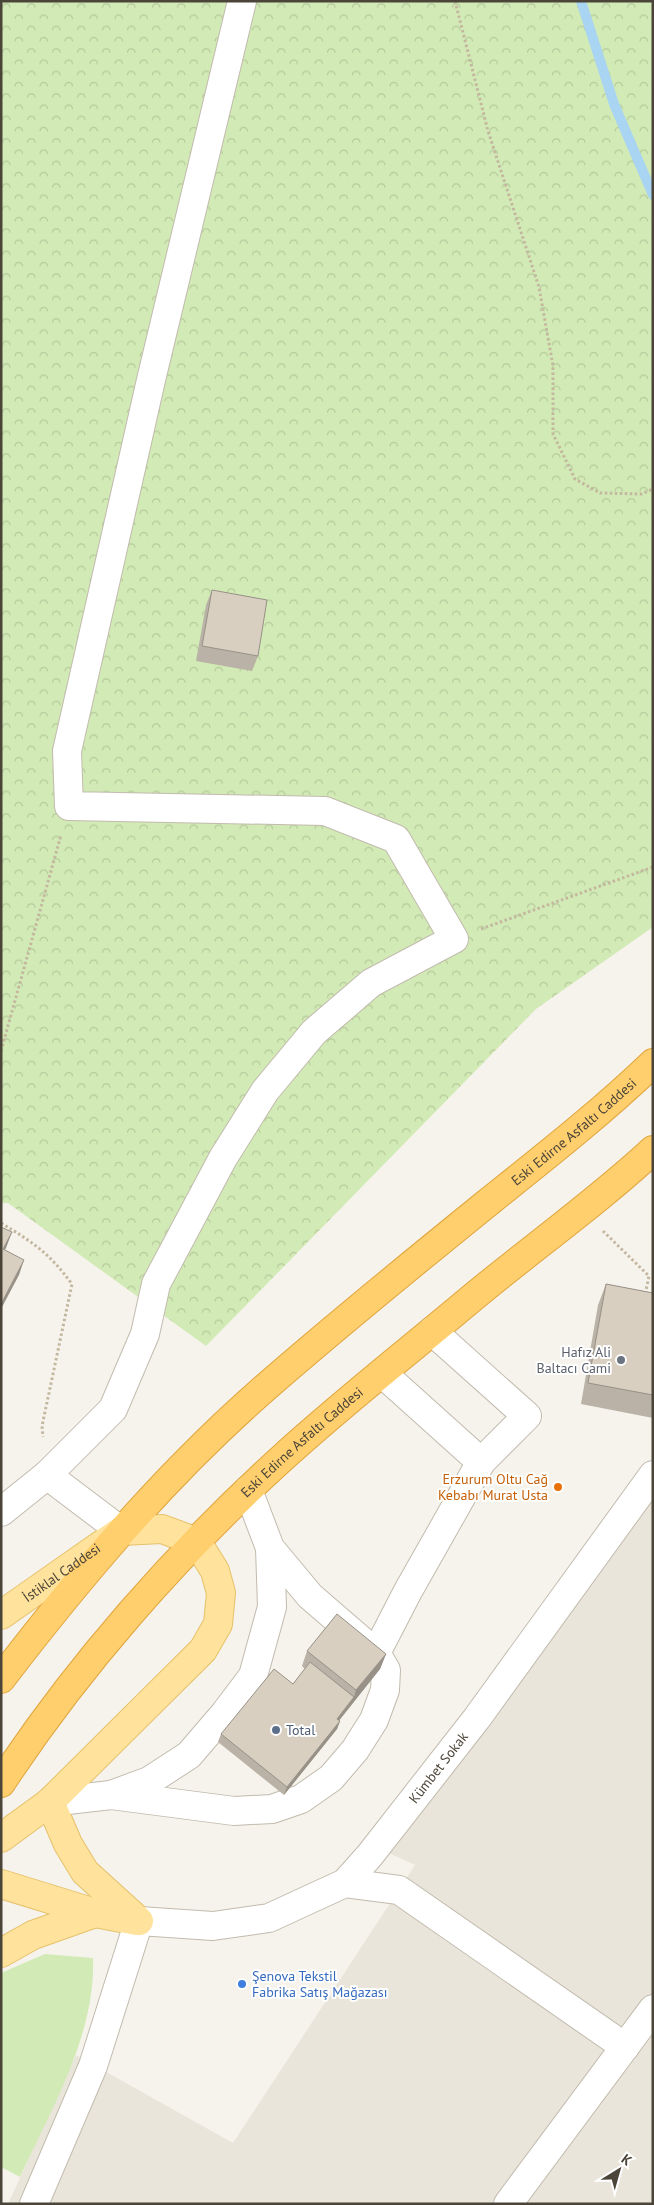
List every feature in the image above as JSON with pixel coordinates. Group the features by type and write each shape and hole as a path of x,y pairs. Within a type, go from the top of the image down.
{"highway":[{"name":"Eski Edirne Asfaltı Caddesi","path":"1,1679 51,1613 121,1531 192,1456 257,1395 408,1267 588,1122 653,1063"},
{"name":"Eski Edirne Asfaltı Caddesi","path":"1,1783 58,1704 102,1648 197,1542 248,1490 432,1331 653,1150"}],"main road":[{"path":"1,1838 50,1802 203,1650 218,1624 221,1593 215,1571 197,1542 162,1529 121,1531"},
{"name":"İstiklal Caddesi","path":"1,1615 121,1531"},
{"path":"50,1802 68,1844 85,1872 139,1921"},
{"path":"1,1884 95,1913 139,1921"},
{"path":"1,1953 32,1934 95,1913"}],"street":[{"path":"1,1512 47,1475 112,1409 145,1334 156,1284 223,1158 264,1091 314,1032 371,983 454,939 396,839 325,811 69,806 67,751 153,370 242,1"},
{"path":"376,1653 408,1591 481,1462 527,1416 432,1331"},
{"path":"382,1373 481,1462"},
{"path":"47,1475 121,1531"},
{"name":"Kümbet Sokak","path":"139,1921 213,1926 270,1918 345,1883 376,1848 477,1718 653,1475"},
{"path":"111,1795 149,1781 189,1755 225,1713 253,1676 272,1607 270,1548 248,1490"},
{"path":"50,1802 111,1795 234,1810 272,1809 301,1799 331,1778 355,1750 374,1720 385,1690 386,1670 376,1653 310,1596 270,1548"},
{"path":"345,1883 399,1890 625,2047"},
{"path":"34,2204 93,2066 139,1921"},
{"path":"516,2201 653,2009"}],"path":[{"path":"455,1 488,131 539,287 553,366 553,434 575,479 600,492 642,494 653,489"},
{"path":"1,1050 69,806"},
{"path":"454,939 596,890 653,867"},
{"path":"582,1209 649,1276 643,1304"},
{"path":"1,1223 33,1242 55,1261 72,1284 42,1426 47,1475"}],"shaded area":[{"path":"653,1489 653,2204 8,2204 76,2055 233,2143 415,1865 378,1848"}],"green space":[{"path":"1,1 653,1 653,927 536,1009 206,1346 8,1203 1,1203"},
{"path":"45,1954 93,1958 92,1986 87,2015 69,2071 20,2177 1,2167 1,1973"}],"building":[{"path":"212,590 267,600 258,656 202,646"},
{"path":"1,1227 12,1232 3,1249 24,1260 1,1304"},
{"name":"Hafız Ali Baltacı Cami","path":"606,1284 653,1293 653,1395 588,1383"},
{"path":"337,1614 386,1654 356,1690 307,1651"},
{"path":"310,1662 354,1697 337,1719 340,1721 287,1787 221,1734 274,1669 293,1684"}],"waterway":[{"path":"581,1 614,104 653,195"}],"place":[{"name":"Hafız Ali Baltacı Cami","path":"621,1360"},
{"name":"Erzurum Oltu Cağ Kebabı Murat Usta","path":"558,1487"},
{"name":"Total","path":"276,1730"},
{"name":"Şenova Tekstil Fabrika Satış Mağazası","path":"242,1984"}]}
